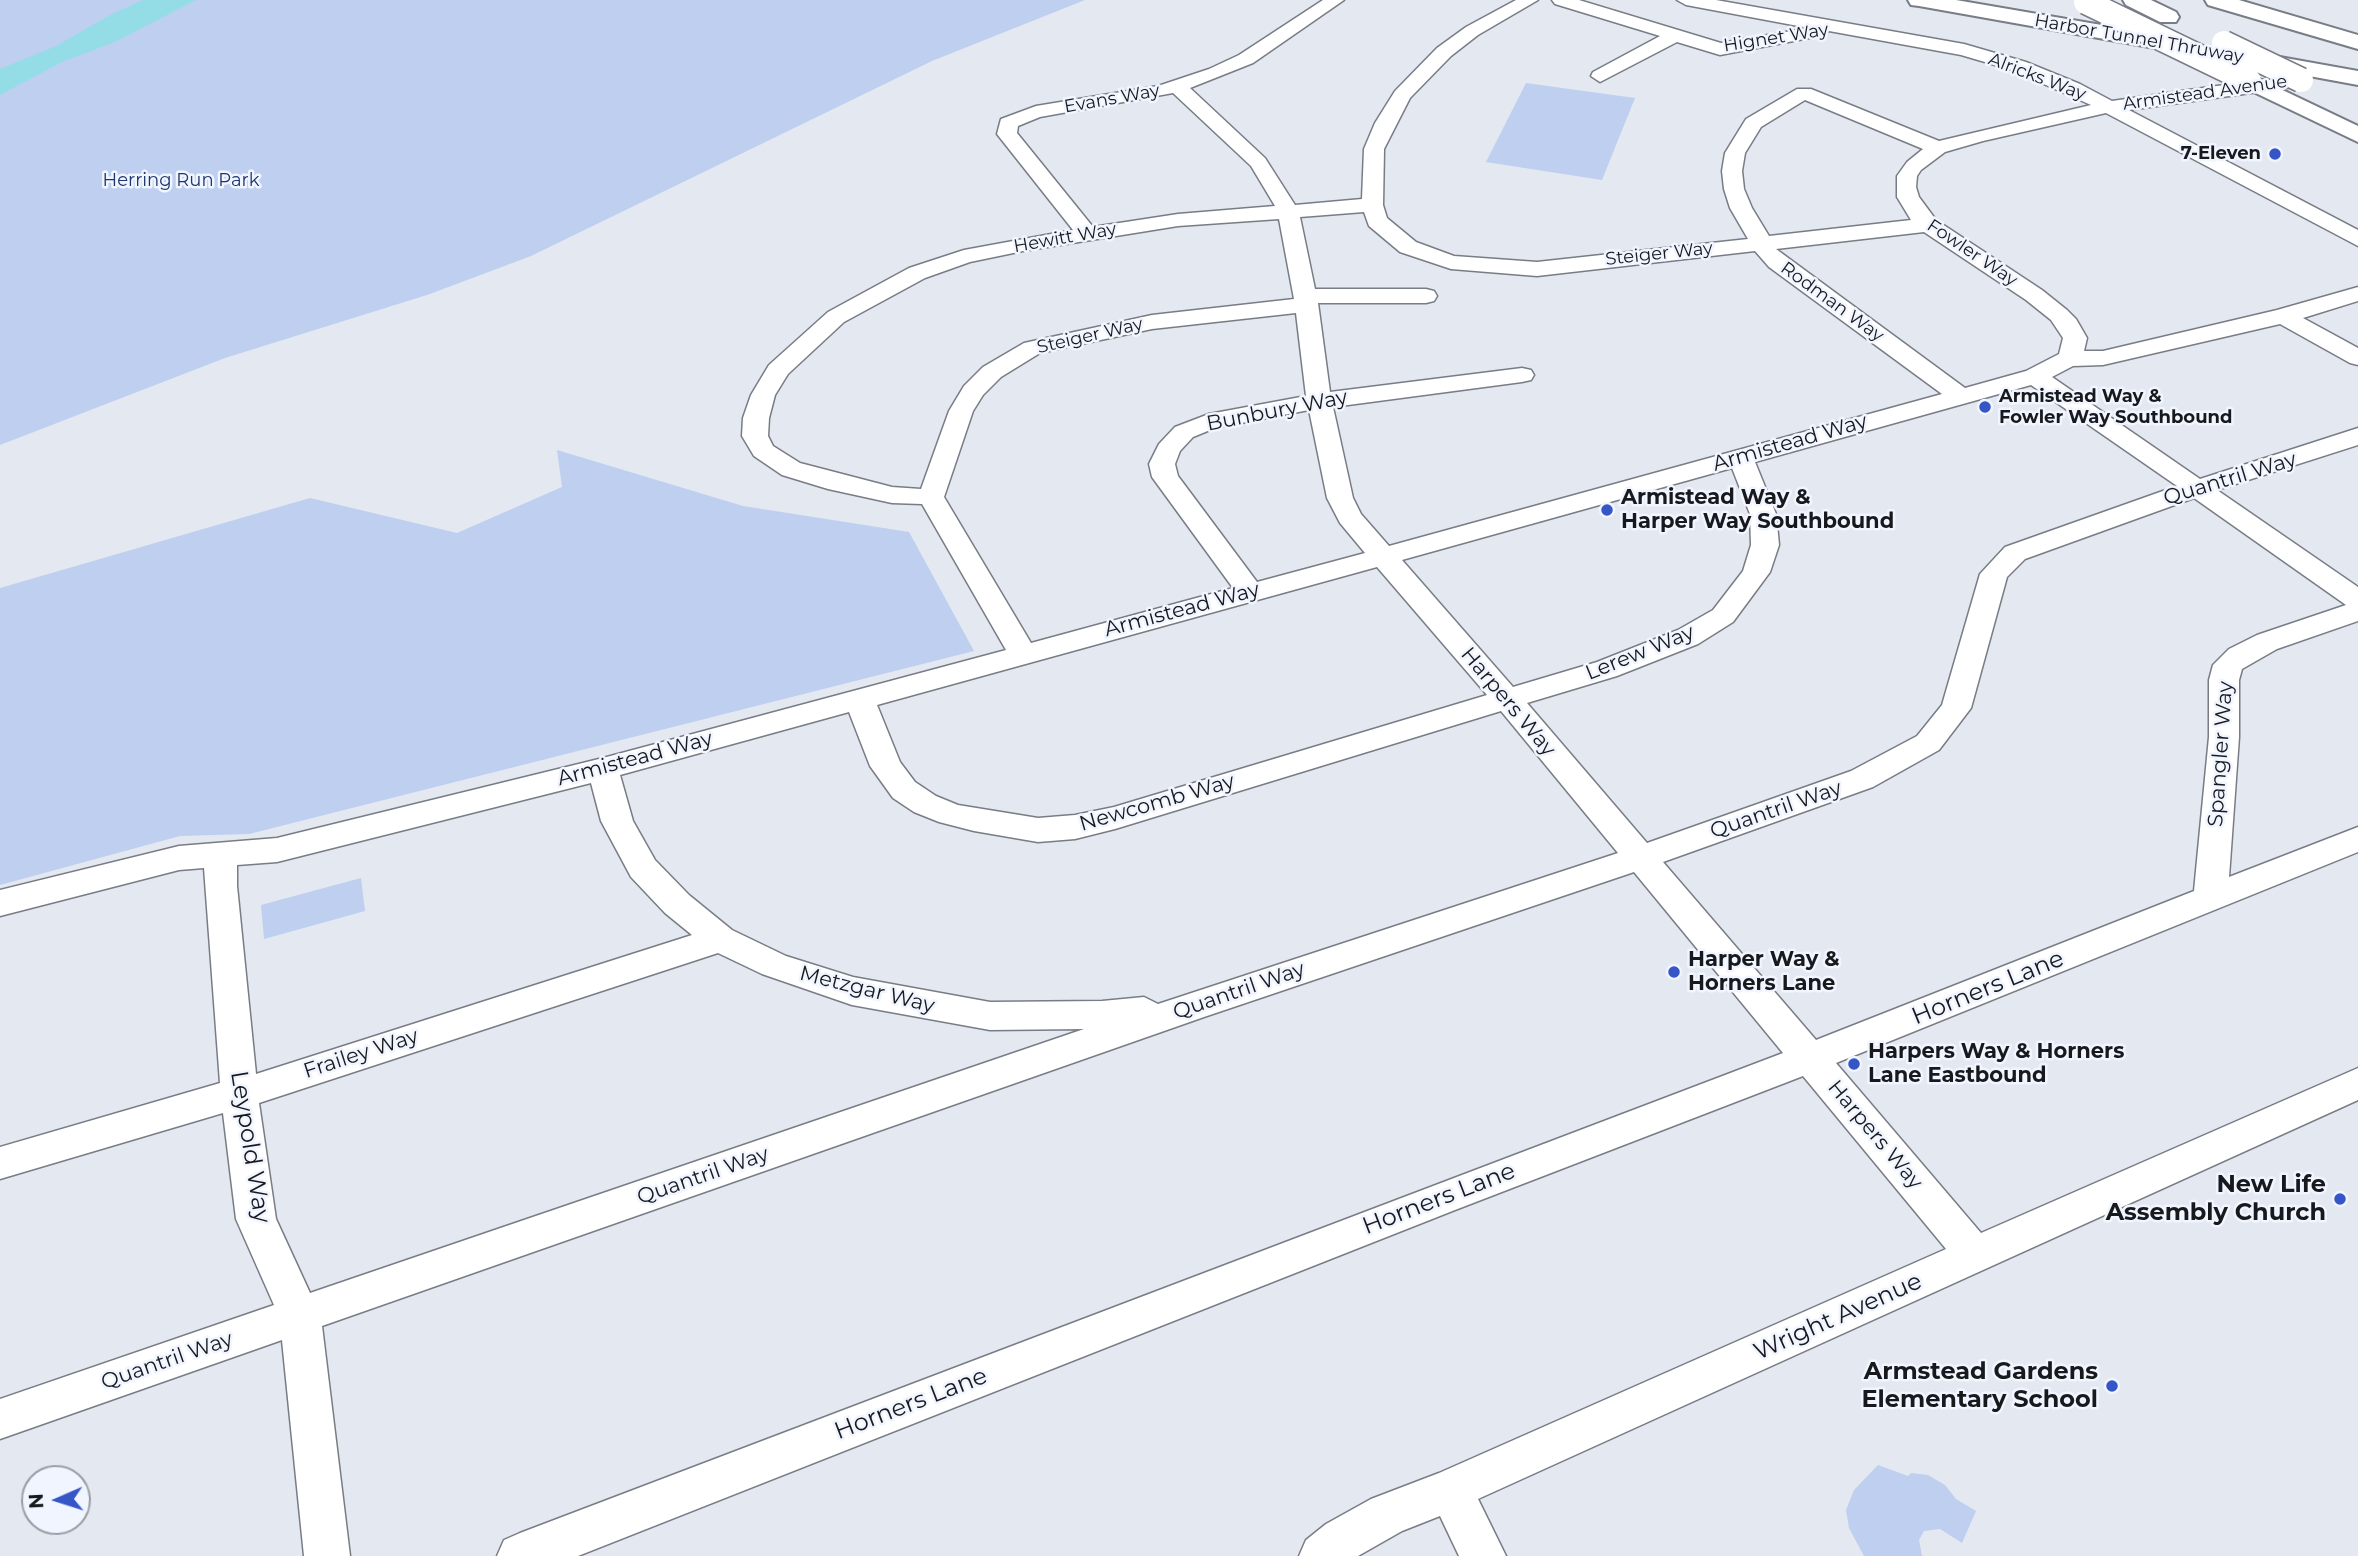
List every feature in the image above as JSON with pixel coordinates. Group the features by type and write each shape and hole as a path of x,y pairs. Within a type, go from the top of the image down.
{"main road":[{"name":"Harbor Tunnel Thruway","path":"1919,0 2358,78"},
{"name":"Harbor Tunnel Thruway","path":"1979,0 2358,66"},
{"path":"2134,0 2340,98"},
{"path":"2216,0 2358,42"},
{"path":"2084,1 2259,84 2358,135"}],"street":[{"name":"Evans Way","path":"1088,234 1007,134 1008,124 1036,112 1178,87 1246,59 1335,0"},
{"path":"1372,205 1374,149 1384,123 1402,95 1419,75 1457,41 1529,0"},
{"name":"Hignet Way","path":"1561,0 1720,49 1839,28"},
{"name":"Alricks Way","path":"1686,0 1993,58 2055,79 2358,239"},
{"path":"1600,76 1674,36"},
{"name":"Armistead Avenue","path":"2109,107 2301,80"},
{"name":"Harpers Way","path":"1178,87 1258,162 1280,194 1288,212 1306,300 1319,401 1340,498 1359,532 1507,699 1976,1256"},
{"name":"Rodman Way","path":"1938,148 1804,93 1753,123 1735,153 1732,171 1741,208 1777,262 1960,396"},
{"name":"Fowler Way","path":"2068,359 2074,348 2075,338 2068,324 2034,295 1928,225 1908,197 1907,176 1914,166 1938,148 1978,135 2109,107"},
{"name":"Hewitt Way","path":"931,497 892,495 791,469 763,451 755,436 756,418 763,395 778,370 836,317 917,274 964,257 1178,220 1372,205"},
{"name":"Steiger Way","path":"1372,205 1377,221 1408,247 1430,256 1472,265 1537,269 1928,225"},
{"name":"Armistead Way","path":"0,903 156,863 277,850 603,769 860,701 1249,591 1383,557 2035,376 2068,359 2103,358 2283,316 2358,294"},
{"name":"Steiger Way","path":"931,497 961,411 973,391 992,372 1019,353 1071,338 1152,322 1306,300 1426,296"},
{"path":"2283,316 2358,358"},
{"name":"Bunbury Way","path":"1249,591 1165,477 1162,464 1176,438 1209,422 1319,401 1522,375"},
{"path":"2035,376 2358,600"},
{"name":"Quantril Way","path":"0,1419 1191,1007 1640,858 1862,779 1927,743 1956,708 1965,684 1983,605 1994,573 2004,561 2030,546 2358,436"},
{"name":"Lerew Way","path":"1507,699 1648,655 1688,637 1723,616 1756,572 1765,545 1763,514 1755,487 1740,457"},
{"path":"931,497 1023,654"},
{"name":"Spangler Way","path":"2210,900 2224,737 2224,680 2228,665 2239,656 2267,642 2358,611"},
{"name":"Newcomb Way","path":"860,701 886,766 904,790 925,804 950,814 1038,830 1075,827 1115,818 1507,699"},
{"name":"Metzgar Way","path":"603,769 617,821 643,868 677,904 720,939 774,965 852,991 990,1016 1090,1015 1191,1007"},
{"name":"Horners Lane","path":"520,1556 1441,1198 1810,1058 2358,839"},
{"name":"Leypold Way","path":"221,855 220,886 239,1094 256,1219 300,1317 327,1556"},
{"name":"Frailey Way","path":"0,1163 200,1103 239,1094 720,939"},
{"name":"Wright Avenue","path":"1322,1556 1342,1540 1387,1515 1450,1490 1976,1256 2358,1083"},
{"path":"1450,1490 1483,1556"}],"green space":[{"name":"Herring Run Park","path":"0,0 1085,0 932,61 531,256 427,295 225,358 0,445"},
{"path":"1526,83 1635,98 1602,180 1486,162"},
{"path":"557,450 743,506 909,532 974,651 249,834 180,836 0,885 0,588 310,498 457,533 562,487"},
{"path":"361,878 365,911 264,939 261,905"},
{"path":"1878,1465 1908,1476 1911,1473 1928,1475 1945,1485 1956,1499 1976,1511 1962,1543 1940,1529 1924,1531 1919,1540 1922,1556 1864,1556 1849,1528 1846,1510 1854,1490"}],"shaded area":[{"path":"143,0 196,0 115,42 64,61 0,95 0,69 56,46 112,14"}],"place":[{"name":"7-Eleven","path":"2275,154"},
{"name":"Armistead Way & Fowler Way Southbound","path":"1985,407"},
{"name":"Armistead Way & Harper Way Southbound","path":"1607,510"},
{"name":"Harper Way & Horners Lane","path":"1674,972"},
{"name":"Harpers Way & Horners Lane Eastbound","path":"1854,1064"},
{"name":"New Life Assembly Church","path":"2340,1199"},
{"name":"Armstead Gardens Elementary School","path":"2112,1386"}]}
